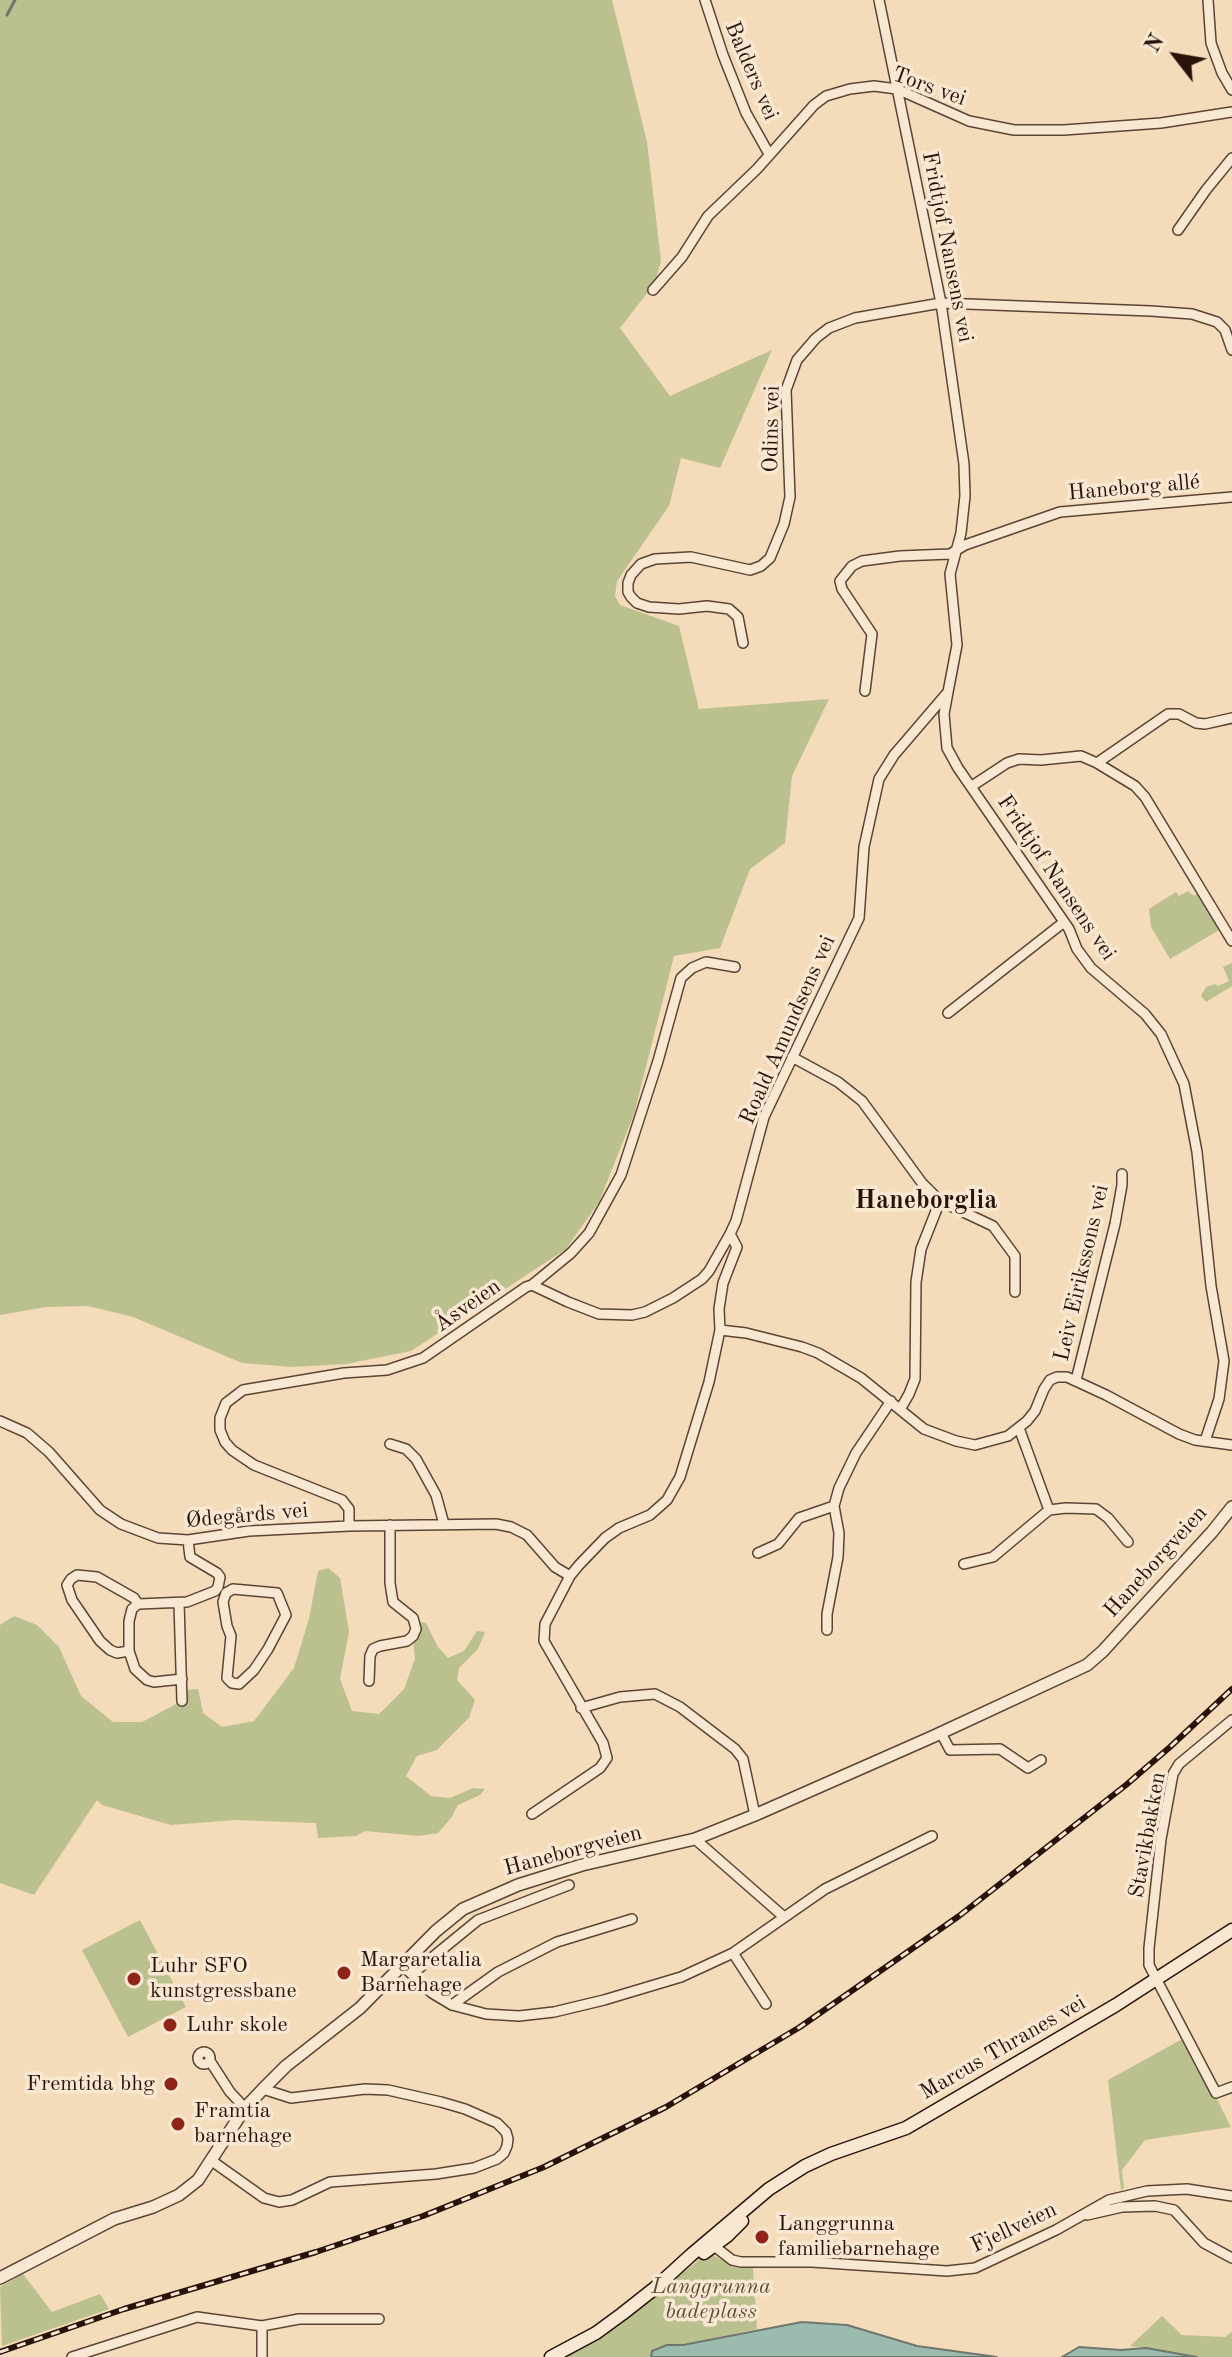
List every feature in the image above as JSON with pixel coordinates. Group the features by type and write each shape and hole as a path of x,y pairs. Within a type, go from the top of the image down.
{"main road":[{"name":"Marcus Thranes vei","path":"551,2357 596,2333 709,2243 727,2236 783,2180 805,2166 906,2128 1116,2005 1232,1930"}],"street":[{"name":"Balders vei","path":"705,0 746,113 769,154"},
{"name":"Fridtjof Nansens vei","path":"879,0 941,303 964,464 961,533 950,574 957,645 946,693 947,748 1064,922 1077,949 1091,968 1145,1014 1174,1057 1184,1084 1197,1152 1211,1286 1224,1361 1219,1399 1205,1441"},
{"path":"1208,0 1211,43 1232,90"},
{"name":"Tors vei","path":"653,290 682,257 708,216 826,96 874,86 897,89 969,121 1014,130 1161,123 1232,112"},
{"path":"1178,230 1232,158"},
{"name":"Odins vei","path":"743,643 738,617 729,609 707,606 662,608 637,603 628,592 631,575 641,564 655,559 691,557 750,570 770,558 784,524 790,497 786,390 797,360 816,338 842,322 941,303 1192,314 1217,322 1225,330 1232,350"},
{"name":"Haneborg allé","path":"865,691 872,634 842,589 841,577 852,566 873,558 950,554 965,545 1060,512 1232,497"},
{"name":"Roald Amundsens vei","path":"581,1708 544,1641 545,1624 570,1576 605,1538 619,1528 650,1515 667,1500 680,1477 709,1382 720,1330 723,1283 737,1247 730,1234 764,1117 859,918 864,847 879,779 894,755 946,693"},
{"path":"1097,763 1168,714 1179,714 1205,724 1232,718"},
{"path":"972,786 1007,763 1019,759 1081,756 1097,763 1140,791 1232,941"},
{"path":"948,1013 1064,922"},
{"name":"Åsveien","path":"349,1526 349,1509 342,1500 261,1469 232,1450 220,1430 220,1418 226,1403 243,1390 405,1366 423,1358 532,1285 571,1253 589,1233 621,1175 681,978 692,968 706,962 735,967"},
{"path":"792,1057 838,1082 862,1101 922,1183 940,1201 993,1226 1015,1256 1015,1292"},
{"name":"Leiv Eirikssons vei","path":"1076,1380 1115,1224 1122,1174"},
{"path":"901,1408 915,1379 916,1282 921,1249 940,1201"},
{"path":"532,1285 599,1314 632,1315 645,1312 702,1279 730,1234"},
{"path":"720,1330 746,1333 818,1353 861,1378 924,1429 956,1441 975,1445 1008,1436 1035,1411 1050,1380 1067,1377 1179,1434 1232,1445"},
{"path":"827,1630 838,1557 839,1533 834,1506 839,1488 856,1453 891,1401"},
{"name":"Ødegårds vei","path":"0,1421 27,1433 38,1442 89,1500 121,1524 158,1538 188,1540 249,1531 349,1526 496,1524 527,1535 555,1567 570,1576"},
{"path":"1019,1428 1049,1510"},
{"path":"390,1444 406,1449 416,1459 436,1495 444,1524"},
{"path":"758,1553 778,1544 799,1518 834,1506"},
{"name":"Haneborgveien","path":"0,2278 114,2219 179,2195 198,2180 245,2108 263,2089 286,2066 407,1970 449,1919 463,1909 498,1893 582,1865 695,1839 941,1733 1087,1665 1232,1507"},
{"path":"964,1564 993,1557 1049,1510 1096,1509 1128,1542"},
{"path":"369,1681 373,1649 407,1641 416,1629 413,1618 393,1602 390,1525"},
{"path":"182,1679 164,1682 147,1680 135,1669 129,1651 129,1621 132,1609 138,1604 179,1603 222,1590 233,1589 277,1593 286,1615 254,1670 239,1684 232,1683 227,1678 231,1636 227,1626 223,1602 222,1590 220,1577 190,1557 188,1540"},
{"path":"129,1651 117,1653 100,1641 72,1600 67,1585 77,1575 97,1577 134,1598 138,1604"},
{"path":"179,1603 182,1701"},
{"path":"532,1814 606,1762 603,1743 581,1708 620,1697 655,1694 680,1707 735,1749 743,1759 755,1815"},
{"name":"Stavikbakken","path":"1232,1720 1179,1764 1173,1774 1161,1839 1149,1948 1149,1965 1216,2093 1232,2087"},
{"path":"941,1733 950,1750 1000,1749 1028,1768 1041,1760"},
{"path":"569,1885 478,1920 407,1970 432,1993 452,2005 497,2015 554,2012 635,1992 681,1977 733,1953 825,1889 932,1836"},
{"path":"695,1839 784,1917"},
{"path":"452,2005 498,1972 557,1942 632,1919"},
{"path":"733,1953 766,2004"},
{"path":"210,2061 230,2092 245,2108"},
{"path":"212,2161 264,2198 279,2202 292,2200 330,2182 474,2168 497,2159 507,2146 506,2132 497,2123 441,2102 388,2090 365,2089 291,2098 263,2089"},
{"name":"Fjellveien","path":"709,2243 732,2260 741,2262 812,2262 947,2271 975,2268 1109,2200 1147,2191 1187,2189 1232,2196"},
{"path":"1081,2216 1122,2207 1155,2206 1174,2210 1204,2243 1232,2258"},
{"path":"72,2357 197,2317 262,2326 299,2319 379,2319"},
{"path":"262,2326 262,2357"}],"green space":[{"path":"0,0 612,0 647,142 661,261 655,283 620,328 670,396 772,350 720,468 681,458 669,506 617,581 615,596 620,605 679,626 699,709 829,699 792,776 785,843 750,869 720,948 674,956 634,1114 599,1202 566,1249 411,1351 346,1364 293,1367 242,1363 133,1317 88,1306 46,1307 0,1315"},
{"path":"1188,891 1194,896 1199,892 1221,929 1170,959 1151,927 1149,909 1176,892 1179,896"},
{"path":"1232,963 1232,986 1206,1002 1201,996 1206,987 1229,981 1223,967"},
{"path":"328,1568 340,1578 349,1632 340,1679 352,1711 379,1714 404,1689 415,1659 411,1620 426,1623 438,1647 448,1658 464,1651 477,1631 485,1632 478,1649 459,1668 457,1680 475,1700 469,1718 437,1750 417,1756 406,1776 431,1796 450,1798 473,1788 485,1789 480,1795 458,1805 438,1833 419,1836 365,1831 356,1836 318,1838 316,1823 235,1820 171,1825 102,1805 97,1800 34,1895 0,1883 0,1625 14,1616 37,1625 59,1647 81,1696 113,1722 142,1722 182,1701 188,1690 198,1689 203,1713 222,1727 254,1721 294,1668 309,1619 318,1571"},
{"name":"Luhr SFO kunstgressbane","path":"140,1920 186,2007 128,2037 82,1950"},
{"path":"1186,2037 1231,2127 1145,2140 1122,2170 1124,2188 1121,2190 1108,2080"},
{"name":"Langgrunna badeplass","path":"713,2255 732,2266 753,2268 757,2329 666,2346 652,2351 651,2357 563,2357 606,2335 700,2259"},
{"path":"23,2274 52,2312 100,2294 109,2309 2,2346 0,2287"},
{"path":"1162,2316 1182,2335 1225,2337 1232,2332 1232,2357 1197,2357 1130,2346"}],"shaded area":[{"path":"802,2322 847,2325 917,2346 997,2357 651,2357 652,2351 667,2345 683,2345"},
{"path":"1079,2347 1146,2348 1197,2357 1062,2357"}],"waterway":[{"path":"7,15 15,0"}],"railway":[{"path":"0,2352 124,2309 316,2252 423,2216 544,2167 666,2107 800,2027 959,1916 1126,1785 1232,1689"}],"place":[{"name":"Margaretalia Barnehage","path":"344,1973"},
{"name":"Luhr SFO kunstgressbane","path":"134,1979"},
{"name":"Luhr skole","path":"170,2025"},
{"name":"Fremtida bhg","path":"171,2084"},
{"name":"Framtia barnehage","path":"178,2124"},
{"name":"Langgrunna familiebarnehage","path":"762,2237"}],"district":[{"name":"Haneborglia","path":"926,1201"}]}
